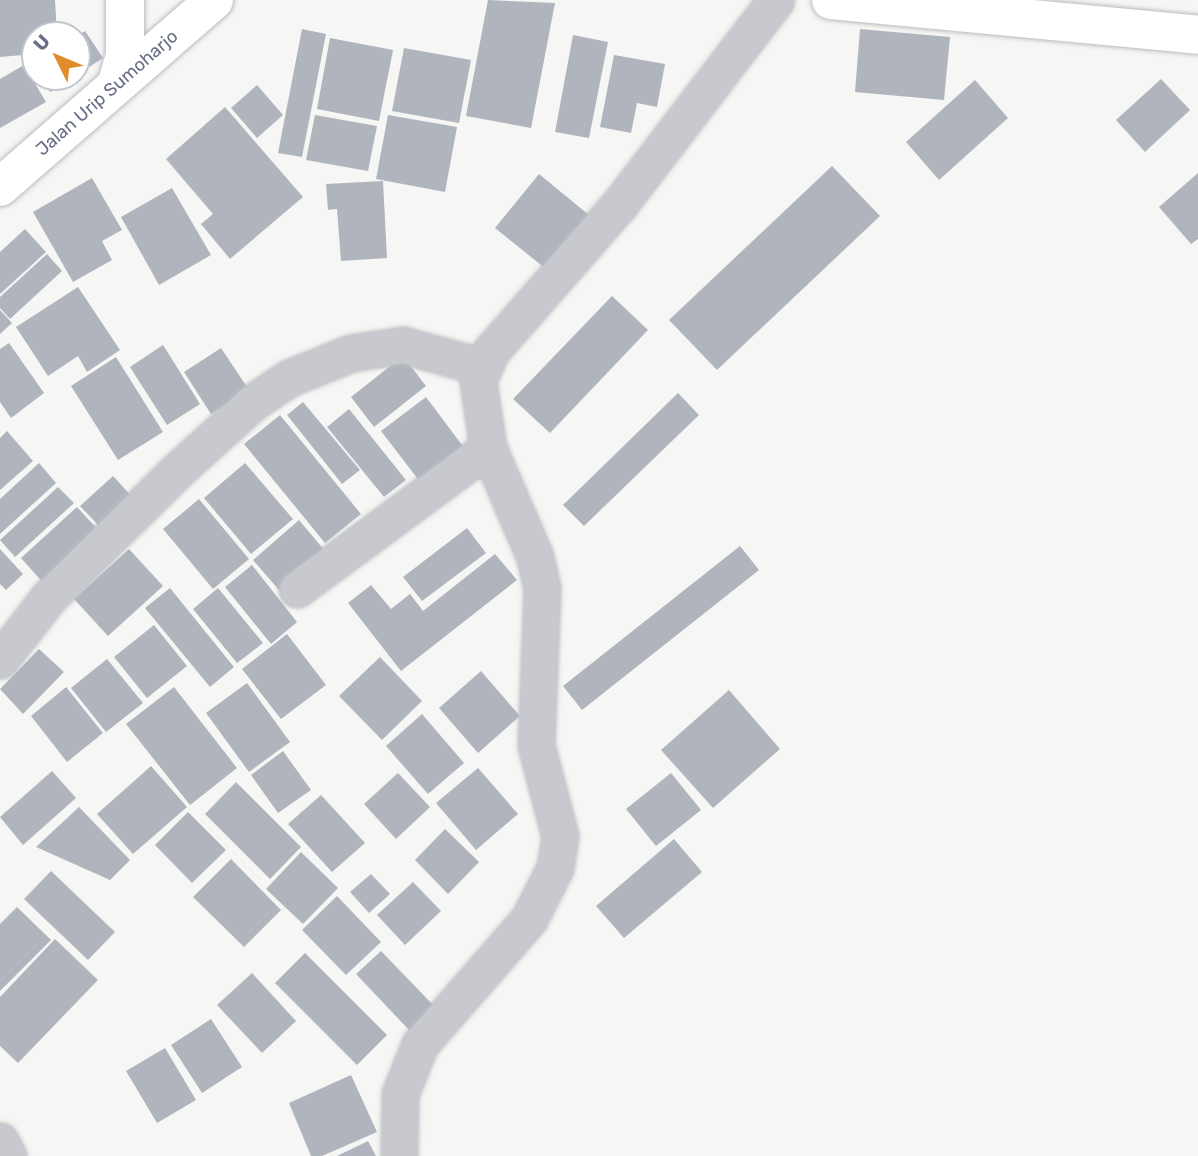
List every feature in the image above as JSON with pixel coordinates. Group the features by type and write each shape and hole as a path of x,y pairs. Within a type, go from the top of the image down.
{"main road":[{"path":"117,82 125,56 125,0"},
{"name":"Jalan Urip Sumoharjo","path":"0,187 214,0"},
{"path":"831,0 1198,35"}],"street":[{"path":"399,1156 400,1094 420,1044 529,919 555,868 560,836 536,745 542,587 534,557 488,448 478,381 491,351 671,140 776,0"},
{"path":"0,660 49,597 180,468 253,402 289,378 351,353 403,345 483,367"},
{"path":"297,589 488,448"},
{"path":"0,1141 8,1156"}],"building":[{"path":"0,0 55,0 56,21 21,21 21,55 0,57"},
{"path":"488,0 555,3 531,128 466,116"},
{"path":"302,29 326,34 302,157 278,153"},
{"path":"860,29 950,37 944,100 855,92"},
{"path":"573,35 608,42 589,138 555,132"},
{"path":"330,38 393,50 379,121 317,109"},
{"path":"91,40 103,58 91,66"},
{"path":"404,48 471,60 459,123 392,111"},
{"path":"614,55 665,64 657,107 637,103 631,133 600,127"},
{"path":"21,67 21,91 39,91 46,102 0,128 0,79"},
{"path":"1161,79 1190,110 1145,152 1116,120"},
{"path":"975,80 1008,118 939,180 906,142"},
{"path":"257,85 283,115 257,138 231,108"},
{"path":"225,107 303,197 230,259 201,224 213,214 166,159"},
{"path":"315,115 377,126 368,171 306,160"},
{"path":"388,115 457,127 445,192 376,179"},
{"path":"832,166 880,216 717,370 669,320"},
{"path":"1198,173 1198,239 1191,244 1159,207"},
{"path":"539,174 589,215 546,269 495,228"},
{"path":"92,178 122,230 102,241 112,260 73,282 33,212"},
{"path":"383,181 387,258 341,261 337,209 328,210 326,184"},
{"path":"172,188 211,255 159,285 121,217"},
{"path":"25,229 46,252 0,294 0,252"},
{"path":"47,254 62,271 10,319 0,308 0,297"},
{"path":"78,287 120,350 87,372 78,356 48,376 16,327"},
{"path":"612,296 648,330 550,433 513,399"},
{"path":"0,310 12,323 0,334"},
{"path":"9,343 44,393 11,418 0,402 0,349"},
{"path":"163,345 200,404 167,425 130,367"},
{"path":"221,348 249,390 211,414 184,372"},
{"path":"403,356 426,386 374,427 351,397"},
{"path":"116,357 163,432 118,460 71,386"},
{"path":"678,393 699,415 584,526 563,505"},
{"path":"426,397 465,449 421,483 381,431"},
{"path":"303,402 360,470 342,484 287,415"},
{"path":"349,409 406,480 384,497 327,427"},
{"path":"280,415 361,514 325,543 244,444"},
{"path":"7,431 33,461 0,490 0,438"},
{"path":"39,463 56,483 0,534 0,499"},
{"path":"245,463 293,519 251,554 204,498"},
{"path":"113,476 135,500 102,529 80,506"},
{"path":"58,487 74,503 15,557 0,540"},
{"path":"199,499 249,559 213,589 163,529"},
{"path":"77,507 102,534 46,586 21,558"},
{"path":"299,520 325,551 279,590 253,560"},
{"path":"467,528 486,553 422,601 403,577"},
{"path":"740,546 759,570 582,710 563,686"},
{"path":"0,549 23,574 6,590 0,584"},
{"path":"129,549 163,586 108,636 74,599"},
{"path":"495,554 517,580 401,671 348,603 371,585 391,609 410,594 423,611"},
{"path":"252,565 297,622 271,644 225,587"},
{"path":"170,588 234,667 210,687 145,608"},
{"path":"218,588 263,643 237,663 193,609"},
{"path":"154,625 187,666 147,698 114,657"},
{"path":"287,634 326,685 281,719 242,669"},
{"path":"39,649 64,672 23,714 0,689"},
{"path":"380,657 422,701 382,740 339,696"},
{"path":"107,659 143,703 106,732 71,688"},
{"path":"481,671 520,716 478,753 439,708"},
{"path":"247,683 290,742 249,772 206,713"},
{"path":"66,687 103,733 67,762 31,716"},
{"path":"174,687 237,768 190,805 126,724"},
{"path":"729,690 780,749 713,808 661,750"},
{"path":"422,714 464,763 428,794 386,746"},
{"path":"283,751 311,790 278,813 251,775"},
{"path":"151,766 187,807 133,854 97,814"},
{"path":"478,768 518,814 476,850 436,803"},
{"path":"52,771 76,798 23,845 0,817"},
{"path":"398,773 430,807 396,839 364,804"},
{"path":"671,773 701,810 656,846 626,809"},
{"path":"236,782 301,847 270,879 205,814"},
{"path":"321,795 365,843 332,872 288,824"},
{"path":"79,807 130,860 110,880 36,847"},
{"path":"188,812 226,850 192,883 155,845"},
{"path":"445,829 479,862 448,894 415,860"},
{"path":"674,839 702,872 624,938 596,906"},
{"path":"301,852 338,888 303,924 266,889"},
{"path":"231,859 281,910 244,947 193,897"},
{"path":"51,871 115,932 88,960 24,899"},
{"path":"371,874 390,894 369,913 350,892"},
{"path":"413,882 441,911 405,945 377,915"},
{"path":"337,896 381,942 346,975 302,930"},
{"path":"17,907 51,940 0,991 0,924"},
{"path":"55,939 98,980 18,1063 0,1046 0,997"},
{"path":"381,951 435,1007 410,1031 356,974"},
{"path":"305,953 387,1035 357,1065 275,983"},
{"path":"252,973 296,1021 262,1053 217,1005"},
{"path":"211,1019 242,1067 202,1093 171,1045"},
{"path":"165,1048 196,1100 157,1123 126,1071"},
{"path":"351,1075 377,1132 322,1156 311,1156 289,1103"},
{"path":"368,1141 376,1156 337,1156"}]}
